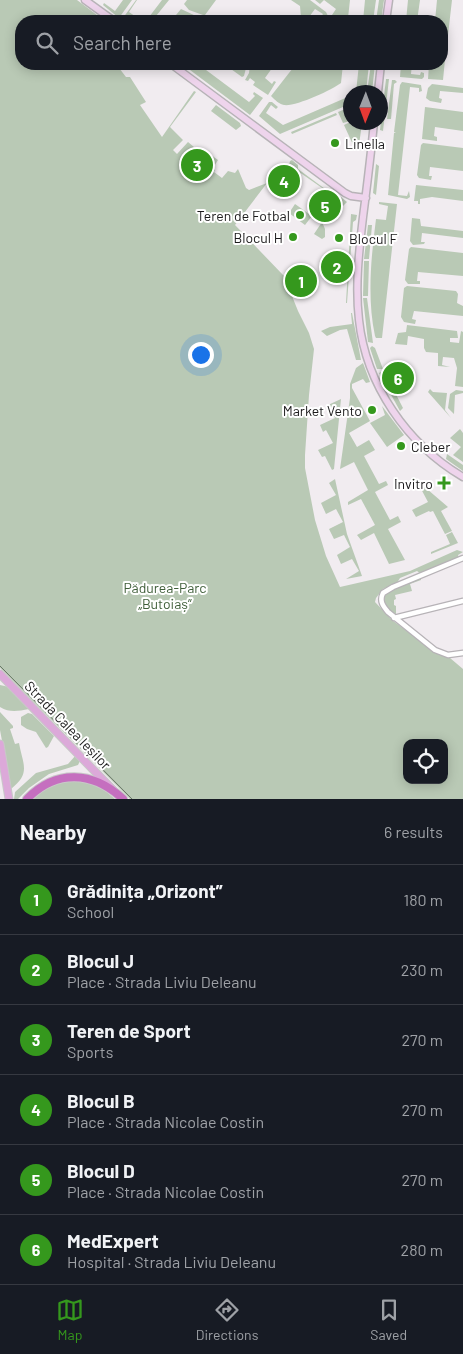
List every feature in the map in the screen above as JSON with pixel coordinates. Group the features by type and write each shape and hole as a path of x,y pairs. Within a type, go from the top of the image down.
{"highway":[{"path":"27,799 41,787 58,780 76,777 102,783 120,796"}],"main road":[{"path":"86,0 106,15"},
{"path":"387,15 389,0"},
{"path":"179,70 344,193 366,198"},
{"path":"379,85 381,70"},
{"path":"373,130 359,256 357,299 360,329 368,359 386,400 402,423 428,451 463,476"},
{"name":"Strada Calea Ieșilor","path":"0,674 120,796"},
{"path":"0,744 9,799"}],"street":[{"path":"463,558 393,587 383,593 381,600 383,606 394,618 440,653 453,656 463,653"},
{"path":"394,618 463,601"}],"green space":[{"name":"Pădurea-Parc „Butoiaș”","path":"0,0 77,0 97,15 15,15 15,70 121,70 126,77 130,77 146,102 140,105 162,137 194,91 196,92 170,127 183,140 173,150 177,154 188,142 194,147 192,150 206,160 211,155 218,160 213,168 214,172 222,178 228,171 235,173 238,169 246,188 249,190 267,183 235,225 284,276 314,349 309,395 305,468 315,520 326,556 340,587 410,571 457,550 463,552 458,555 459,558 421,574 417,571 400,578 397,583 383,589 375,602 392,620 435,652 450,658 463,669 463,799 130,799 0,668"},
{"path":"123,0 132,0 121,15 115,15 103,5 104,3 115,11"},
{"path":"137,0 129,12 133,15 125,15"},
{"path":"162,0 169,0 157,15 151,15"},
{"path":"187,0 216,0 205,15 203,15 189,10 184,4"},
{"path":"291,0 310,0 328,15 322,15 315,9 310,15 301,15 300,6"},
{"path":"315,0 324,0 320,4"},
{"path":"324,0 350,0 348,15 332,15 336,9"},
{"path":"365,0 376,0 374,15 364,15"},
{"path":"379,0 384,0 382,15 377,15"},
{"path":"408,0 420,0 418,15 407,15"},
{"path":"437,0 452,0 448,35 448,15 436,15"},
{"path":"181,9 194,15 176,15"},
{"path":"190,70 206,70 249,102 255,96 254,92 263,98 250,115"},
{"path":"232,70 246,70 242,77"},
{"path":"249,70 271,70 265,78 272,84 274,81 276,82 268,95 253,85 255,82 250,78 248,81 245,80"},
{"path":"291,70 342,70 341,83 322,94 304,101 284,105 277,102 271,96"},
{"path":"358,70 368,70 367,85 357,85"},
{"path":"370,70 374,70 373,85 368,85"},
{"path":"401,70 411,70 411,74 420,75 421,72 424,73 422,79 400,77"},
{"path":"429,70 444,70 443,80 428,79"},
{"path":"386,79 389,79 388,88 388,85 385,85"},
{"path":"392,80 395,80 397,82 394,84 391,119 388,119"},
{"path":"402,82 421,85 422,91 419,92 419,88 410,87 398,195 407,196 409,191 410,197 407,199 388,195 394,133 396,132 394,132 400,85"},
{"path":"432,84 463,88 463,93 440,91 439,98 442,99 441,103 430,101 426,98 428,88"},
{"path":"343,99 343,107 280,134 259,116 269,102 278,107 276,109 271,105 266,113 283,125"},
{"path":"216,105 240,123 241,126 236,130 211,111"},
{"path":"425,107 463,112 463,131 435,127 434,136 437,137 437,141 422,139"},
{"path":"343,110 343,123 338,112"},
{"path":"336,113 337,115 292,134 291,132"},
{"path":"346,130 361,130 359,145 354,147"},
{"path":"423,143 463,148 463,171 430,167 429,176 432,176 431,180 419,178 417,175 421,145"},
{"path":"292,160 298,165 298,169 340,200 341,197 347,202 343,206 326,194 325,190 289,165"},
{"path":"376,164 379,166 376,195 373,193"},
{"path":"416,185 463,190 463,201 432,197 420,199 420,204 418,204 418,201 414,201"},
{"path":"379,202 397,204 382,338 376,338 370,293 373,248 376,219 386,220 388,206 379,204"},
{"name":"Teren de Fotbal","path":"295,204 312,216 305,225 289,213"},
{"path":"351,214 357,215 356,220 353,222 346,303"},
{"path":"412,218 420,219 421,226 463,231 463,238 422,233 421,242 425,242 424,244 413,245 410,241"},
{"path":"322,222 325,229 325,237 322,239 314,234"},
{"path":"368,225 372,225 369,259 364,259"},
{"path":"411,247 463,253 463,276 418,272 417,281 420,281 420,284 408,284 405,280 409,249"},
{"path":"364,261 369,261 368,296 363,296"},
{"path":"407,286 456,291 458,294 457,303 463,306 463,316 414,311 412,319 416,320 415,324 404,322 401,317 404,288"},
{"path":"363,298 367,298 373,343 368,342"},
{"path":"351,313 361,360 356,360 347,329 327,336 321,331 330,327 352,324"},
{"path":"407,325 457,331 458,338 450,338 450,342 459,343 461,331 463,332 463,387 455,386 457,368 454,358 443,357 442,365 450,367 438,366 438,353 426,352 424,339 408,336 407,345 395,344 398,333 406,332"},
{"path":"372,346 375,348 383,369 377,369 370,348"},
{"path":"363,363 370,382 366,383 363,379 352,384 352,388 370,421 349,433 357,447 369,440 375,450 364,456 379,484 386,481 388,485 375,492 390,520 398,516 401,522 388,529 405,560 389,564 374,533 361,540 357,535 375,525 361,499 348,505 348,502 368,490 354,462 340,469 350,398 350,384 356,368"},
{"path":"384,371 403,408 400,411 379,373"},
{"path":"430,389 433,392 447,393 445,410 451,418 428,392"},
{"path":"456,390 463,391 463,393 455,395 454,414 448,408 450,394"},
{"path":"341,399 334,469 332,470 325,456 322,457 318,450 333,443 326,430 323,432 320,425 335,418 328,405"},
{"path":"382,406 404,435 387,447 370,423 385,415"},
{"path":"460,429 463,433 463,462 453,455 461,447 450,438"},
{"path":"447,454 463,465 463,471 446,459"},
{"path":"413,477 448,507 441,511 452,531 445,534 433,511 416,517 412,510 428,502 420,487 416,489 411,480"},
{"path":"335,479 347,534 362,576 346,579 359,571 352,559 341,564 337,555 350,547 344,535 334,539 329,529 343,522 336,509 326,514 321,503 336,495 329,483"},
{"path":"452,532 458,543 431,554 431,552 450,544 446,535"},
{"path":"421,578 421,580 410,584 412,591 395,595 394,605 396,606 396,614 389,611 383,599 387,592"},
{"path":"0,685 9,687 29,709 11,711 0,707"},
{"path":"0,712 13,726 10,729 15,744 19,743 24,763 21,778 11,789 0,730"},
{"path":"28,713 32,714 54,736 48,747 46,748 36,732 21,725 21,717"},
{"path":"76,755 80,761 78,765 49,774 29,788 18,799 14,799 15,792 36,773 68,764"},
{"path":"72,780 95,785 115,799 32,799 51,786"}],"waterway":[{"path":"0,666 132,799"}],"place":[{"name":"Linella","path":"335,143"},
{"name":"Teren de Sport","path":"197,165"},
{"name":"Blocul B","path":"284,181"},
{"name":"Blocul D","path":"325,206"},
{"name":"Teren de Fotbal","path":"300,215"},
{"name":"Blocul H","path":"293,237"},
{"name":"Blocul F","path":"339,238"},
{"name":"Blocul J","path":"337,267"},
{"name":"Grădinița „Orizont”","path":"301,281"},
{"name":"MedExpert","path":"398,378"},
{"name":"Market Vento","path":"372,410"},
{"name":"Cleber","path":"401,446"},
{"name":"Invitro","path":"444,483"}]}
